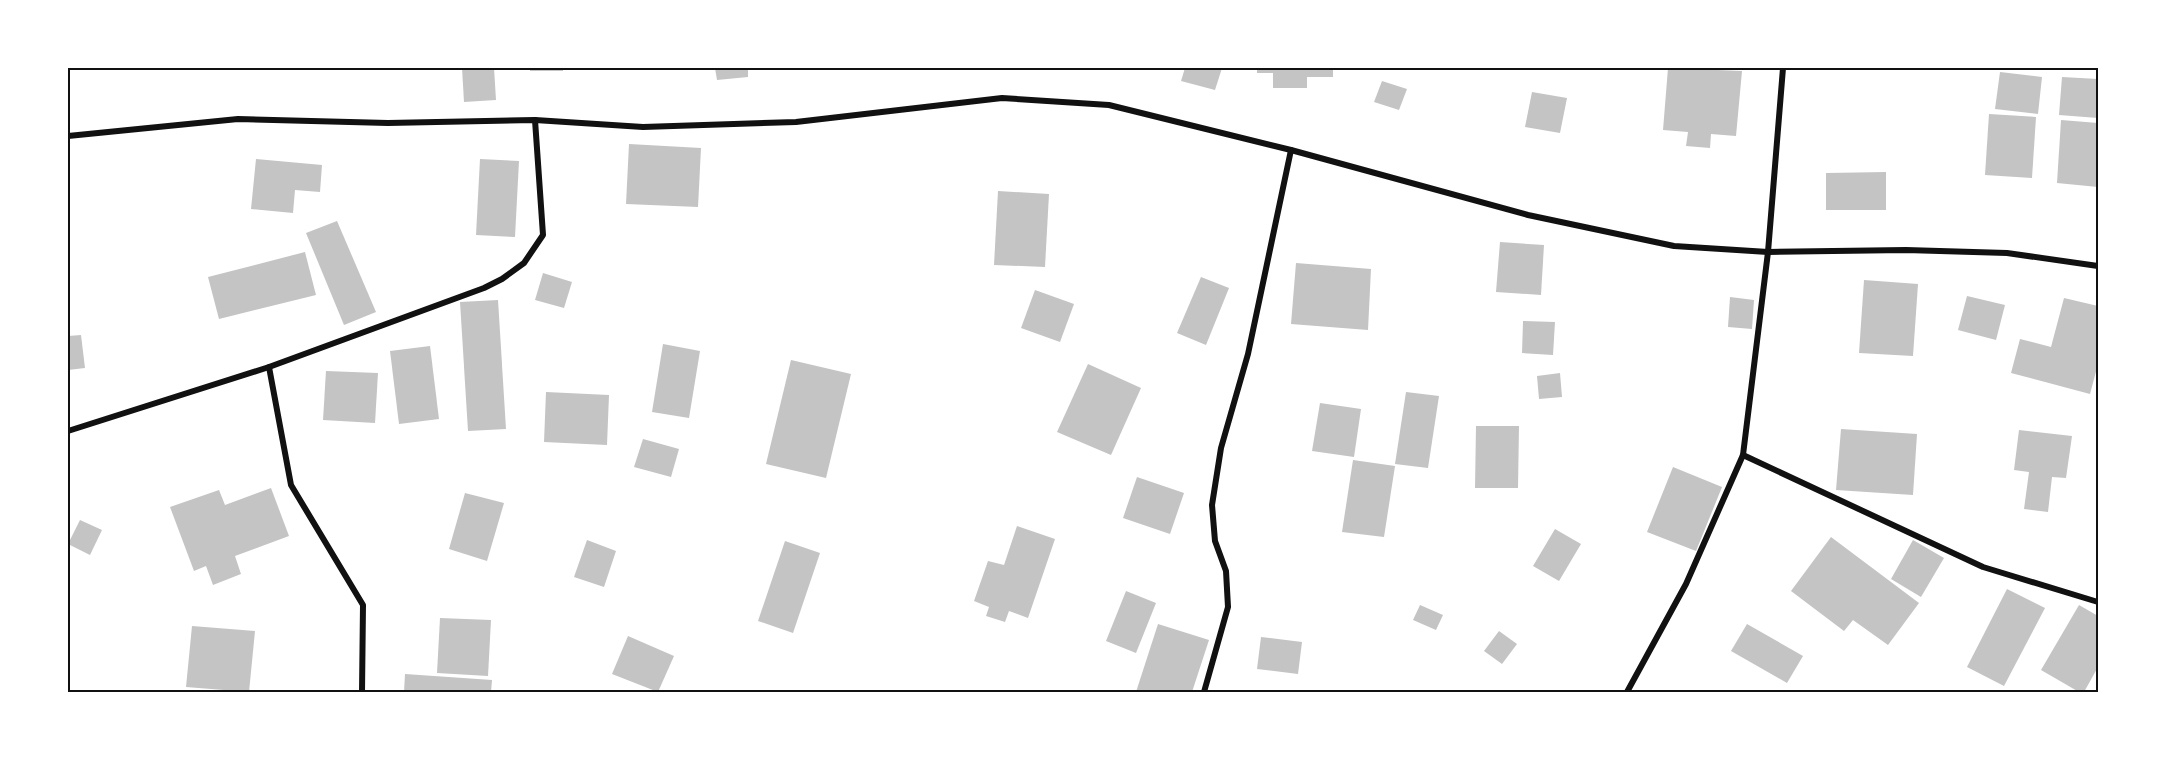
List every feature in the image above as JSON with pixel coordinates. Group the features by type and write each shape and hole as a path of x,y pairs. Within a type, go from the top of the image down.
{"street":[{"path":"1627,693 1686,584 1743,455 1768,252 1783,68"},
{"path":"68,135 238,119 388,123 535,120 643,127 796,122 1002,98 1108,105 1551,219 1674,246 1768,252 1906,250 2007,254 2098,267"},
{"path":"68,431 269,367 484,288 502,279 524,263 543,235 535,120"},
{"path":"1204,693 1228,607 1226,571 1215,542 1212,505 1221,448 1248,354 1290,150"},
{"path":"269,367 291,485 363,604 362,693"},
{"path":"1743,455 1983,567 2098,602"}],"building":[{"path":"462,68 494,68 496,100 464,102"},
{"path":"530,68 563,68 563,71 530,71"},
{"path":"715,68 748,68 748,77 717,80"},
{"path":"1185,68 1222,68 1215,90 1181,81"},
{"path":"1257,68 1333,68 1333,77 1307,77 1307,88 1273,88 1273,73 1257,73"},
{"path":"1668,68 1742,71 1736,136 1711,134 1710,148 1686,146 1688,132 1663,130"},
{"path":"2000,72 2042,77 2038,114 1995,109"},
{"path":"2062,77 2098,79 2098,118 2059,115"},
{"path":"1382,81 1407,89 1399,110 1374,102"},
{"path":"1532,92 1567,98 1560,133 1525,127"},
{"path":"1989,114 2036,117 2032,178 1985,175"},
{"path":"2061,120 2098,123 2098,187 2057,183"},
{"path":"629,144 701,148 698,207 626,204"},
{"path":"256,159 322,165 320,192 295,190 293,213 251,209"},
{"path":"480,159 519,161 515,237 476,235"},
{"path":"1886,172 1886,210 1826,210 1826,173"},
{"path":"998,191 1049,194 1045,267 994,265"},
{"path":"337,221 376,312 344,325 306,233"},
{"path":"1500,242 1544,245 1541,295 1496,292"},
{"path":"305,252 316,295 219,319 208,277"},
{"path":"1296,263 1371,269 1368,330 1291,324"},
{"path":"543,273 572,282 564,308 535,300"},
{"path":"1201,277 1229,288 1206,345 1177,333"},
{"path":"1864,280 1918,284 1913,356 1859,353"},
{"path":"1035,290 1074,304 1060,342 1021,328"},
{"path":"1967,296 2005,305 1996,340 1958,330"},
{"path":"1730,297 1754,300 1752,329 1728,327"},
{"path":"2064,298 2098,306 2098,364 2090,394 2011,373 2020,339 2051,347"},
{"path":"498,300 506,429 468,431 460,302"},
{"path":"1523,321 1555,322 1553,355 1522,353"},
{"path":"81,335 85,368 68,370 68,336"},
{"path":"663,344 700,351 689,418 652,412"},
{"path":"430,346 439,419 399,424 390,351"},
{"path":"791,360 851,374 826,478 766,464"},
{"path":"1088,364 1141,388 1111,455 1057,432"},
{"path":"326,371 378,373 375,423 323,420"},
{"path":"1560,373 1562,397 1539,399 1537,376"},
{"path":"546,392 609,395 607,445 544,442"},
{"path":"1406,392 1439,396 1428,468 1395,464"},
{"path":"1320,403 1361,409 1354,457 1312,451"},
{"path":"1476,426 1519,426 1518,488 1475,488"},
{"path":"1841,429 1917,434 1913,495 1836,490"},
{"path":"2019,430 2072,436 2066,478 2052,477 2048,512 2024,509 2029,472 2014,470"},
{"path":"643,439 679,449 671,477 634,467"},
{"path":"1353,460 1395,466 1384,537 1342,532"},
{"path":"1673,467 1722,487 1696,551 1647,532"},
{"path":"1137,477 1184,493 1170,534 1123,518"},
{"path":"271,488 289,536 235,556 241,574 213,585 206,566 194,571 170,507 219,490 225,505"},
{"path":"465,493 504,503 487,561 449,549"},
{"path":"80,520 102,530 90,555 68,544"},
{"path":"1017,526 1055,539 1028,618 1009,611 1005,622 986,616 989,607 974,601 988,561 1004,565"},
{"path":"1555,529 1581,544 1559,581 1533,566"},
{"path":"1831,537 1919,603 1888,645 1853,620 1844,631 1791,591"},
{"path":"587,540 616,551 604,587 574,577"},
{"path":"1913,540 1944,558 1921,597 1891,579"},
{"path":"785,541 820,553 793,633 758,621"},
{"path":"2007,589 2045,608 2004,686 1967,667"},
{"path":"1126,591 1156,603 1136,653 1106,641"},
{"path":"1420,605 1443,615 1436,630 1413,620"},
{"path":"2079,605 2098,616 2098,667 2084,692 2079,692 2041,670"},
{"path":"440,618 491,620 488,676 437,673"},
{"path":"1158,624 1209,640 1192,692 1136,692"},
{"path":"1747,624 1803,656 1787,683 1731,651"},
{"path":"192,626 255,631 249,692 186,687"},
{"path":"1499,631 1517,644 1502,664 1484,651"},
{"path":"628,636 674,656 658,692 612,674"},
{"path":"1261,637 1302,642 1298,674 1257,669"},
{"path":"405,674 492,680 491,692 404,692"}]}
